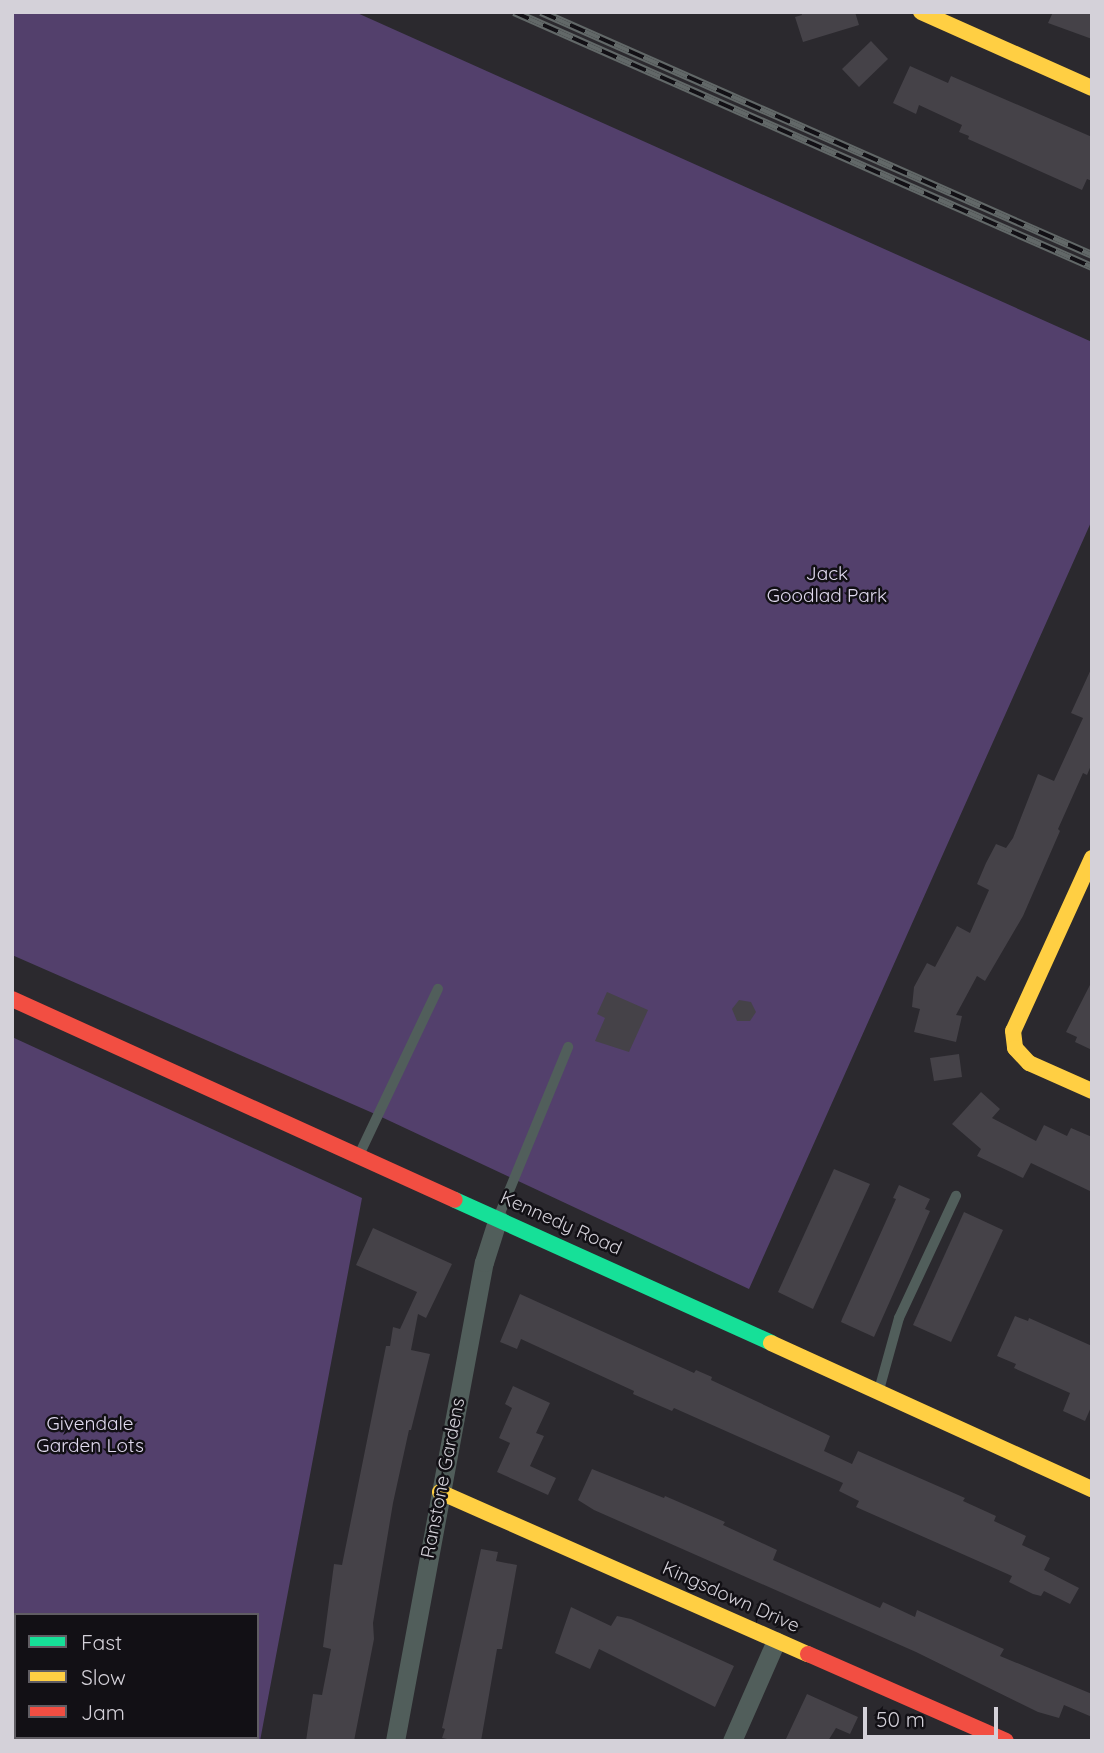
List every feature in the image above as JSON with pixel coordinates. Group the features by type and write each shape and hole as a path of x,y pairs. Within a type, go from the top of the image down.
{"main road":[{"path":"921,12 1092,88"},
{"path":"1092,858 1013,1031 1015,1048 1029,1063 1092,1091"},
{"name":"Kennedy Road","path":"12,999 1092,1489"},
{"name":"Kingsdown Drive","path":"440,1492 1006,1741"}],"street":[{"name":"Ranstone Gardens","path":"395,1741 484,1262 498,1218"},
{"path":"732,1741 776,1641"}],"lane":[{"path":"359,1156 438,989"},
{"path":"498,1218 568,1047"},
{"path":"879,1391 899,1318 956,1196"}],"green space":[{"name":"Jack Goodlad Park","path":"12,12 355,12 1092,342 1092,520 749,1289 375,1114 12,955"},
{"name":"Givendale Garden Lots","path":"12,1037 362,1198 260,1741 12,1741"}],"building":[{"path":"801,12 855,12 859,25 803,42 795,17 802,15"},
{"path":"1053,12 1092,12 1092,39 1048,23"},
{"path":"871,41 888,59 859,87 842,69"},
{"path":"910,66 948,83 951,76 1092,137 1092,181 1087,179 1082,190 968,139 969,136 959,132 962,125 919,105 916,114 893,103"},
{"path":"1092,667 1092,763 1087,775 1083,773 1023,916 985,981 977,976 956,1015 962,1016 956,1042 914,1032 920,1009 912,1007 914,987 927,963 935,967 957,926 970,933 989,890 977,884 986,863 996,844 1006,848 1013,838 1038,774 1054,781 1083,718 1071,713"},
{"path":"1092,981 1092,1050 1075,1042 1077,1037 1066,1032"},
{"path":"607,992 648,1010 629,1052 595,1041 605,1018 597,1014"},
{"path":"739,1000 751,1002 756,1012 750,1021 737,1021 732,1009"},
{"path":"959,1054 962,1077 934,1081 930,1058"},
{"path":"981,1092 1000,1109 992,1118 1036,1141 1044,1125 1067,1136 1071,1128 1092,1137 1092,1192 1031,1163 1023,1178 977,1156 981,1149 952,1124"},
{"path":"834,1169 870,1184 813,1309 778,1292"},
{"path":"899,1185 930,1199 925,1209 930,1211 874,1337 841,1322 896,1199 893,1198"},
{"path":"964,1212 1003,1230 951,1342 913,1325"},
{"path":"373,1228 452,1264 426,1318 418,1314 411,1350 430,1354 393,1503 373,1623 374,1639 354,1741 306,1741 313,1694 322,1695 331,1649 323,1647 334,1564 342,1565 386,1346 390,1346 393,1327 400,1329 417,1292 356,1265"},
{"path":"520,1294 694,1373 696,1370 712,1377 711,1380 830,1436 824,1451 852,1464 858,1451 965,1498 963,1501 996,1516 994,1521 1026,1536 1022,1545 1050,1558 1044,1570 1079,1588 1070,1604 1044,1591 1041,1596 1033,1594 1009,1582 1012,1576 856,1507 859,1501 839,1491 843,1483 674,1408 672,1411 633,1394 634,1391 521,1339 517,1349 500,1342"},
{"path":"1015,1316 1028,1321 1029,1318 1092,1346 1092,1405 1085,1421 1063,1411 1070,1393 1014,1368 1016,1364 997,1356"},
{"path":"513,1386 550,1403 536,1433 544,1436 530,1466 556,1478 548,1495 497,1472 510,1443 499,1438 512,1408 505,1404"},
{"path":"592,1469 725,1522 723,1525 777,1550 773,1560 880,1608 883,1602 915,1617 917,1610 1004,1649 1000,1656 1092,1694 1092,1717 1064,1705 1059,1718 1038,1712 916,1652 594,1510 578,1500"},
{"path":"481,1549 498,1552 496,1561 517,1565 502,1649 497,1649 481,1741 457,1741 442,1738 445,1729 442,1728"},
{"path":"571,1607 611,1626 617,1616 631,1619 734,1666 715,1707 599,1649 590,1669 555,1653"},
{"path":"807,1694 858,1717 850,1734 836,1728 828,1741 785,1741"}],"railway":[{"path":"514,12 1092,267"},
{"path":"541,12 1092,255"}],"traffic: fast":[{"path":"455,1200 771,1343"}],"traffic: slow":[{"path":"921,12 1092,88"},
{"path":"1092,858 1013,1031 1015,1048 1029,1063 1092,1091"},
{"path":"771,1343 1092,1489"},
{"path":"440,1492 808,1654"}],"traffic: jam":[{"path":"12,999 455,1200"},
{"path":"808,1654 1006,1741"}]}
